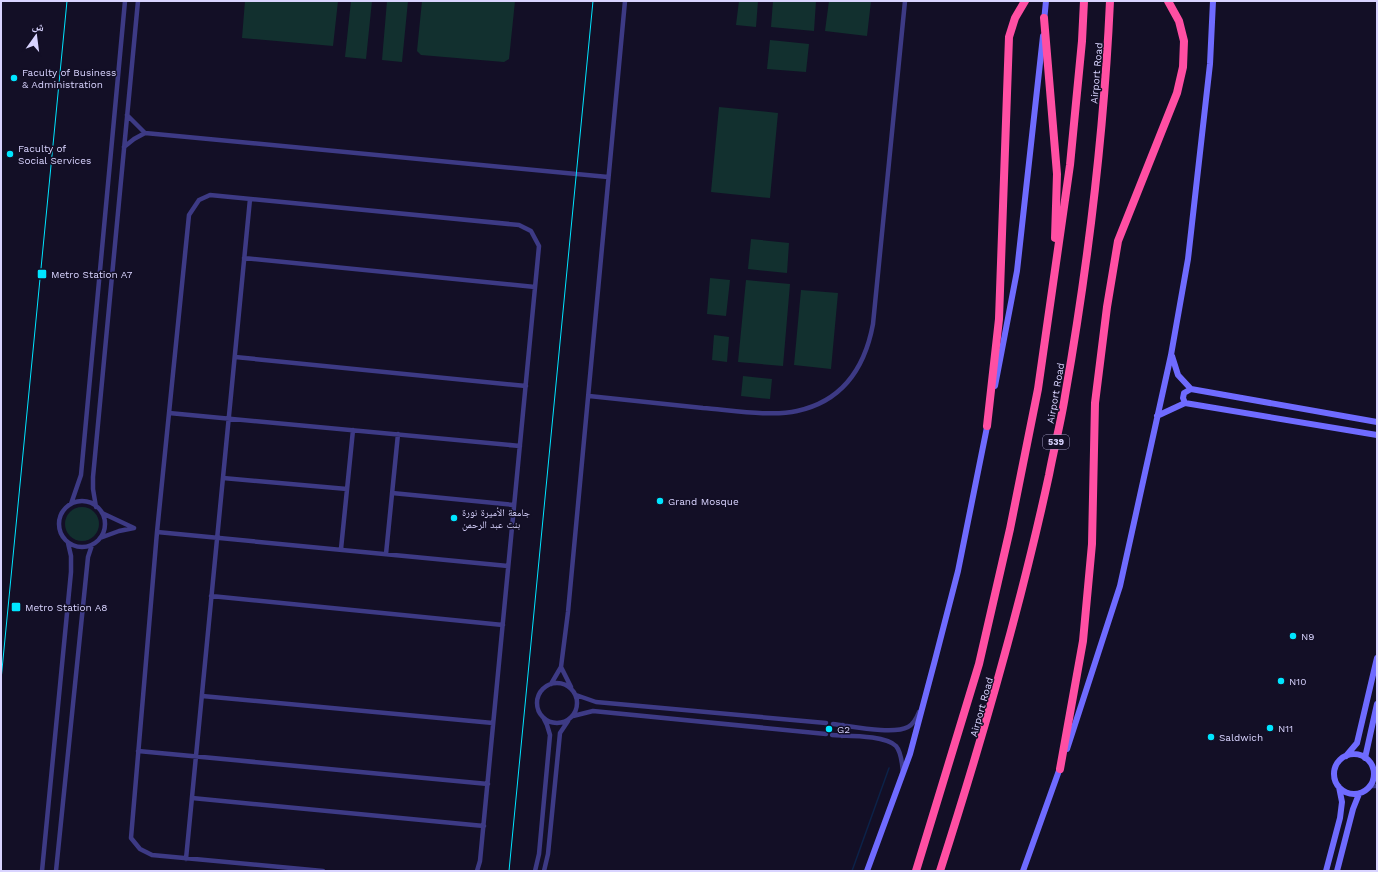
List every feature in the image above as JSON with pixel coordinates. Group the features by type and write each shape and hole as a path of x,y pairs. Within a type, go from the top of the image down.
{"highway":[{"name":"Airport Road","path":"916,871 979,664 1010,529 1038,389 1070,165 1082,42 1084,1"},
{"name":"Airport Road","path":"940,871 977,758 1004,664 1039,521 1065,398 1085,274 1100,146 1110,1"},
{"path":"987,426 999,319 1009,37 1015,18 1024,2"},
{"path":"1060,770 1084,641 1092,544 1095,403 1107,307 1118,241 1177,93 1183,67 1184,41 1179,21 1170,3"},
{"path":"1044,18 1057,174 1054,278"},
{"path":"910,871 930,826"}],"main road":[{"path":"868,871 903,773 923,705 958,571 1016,271 1039,80 1046,1"},
{"path":"1023,871 1060,770 1120,586 1171,355 1188,259 1210,64 1213,1"},
{"path":"1171,355 1178,375 1191,390"},
{"path":"1185,403 1183,398 1184,393 1191,390 1377,422"},
{"path":"1157,416 1185,403 1377,435"},
{"path":"1326,871 1340,818 1342,802 1334,772 1338,762 1346,756 1357,743 1377,658"},
{"path":"1365,758 1377,704"},
{"path":"1339,787 1348,793 1360,794 1374,786 1375,769 1365,758 1353,754 1346,756"},
{"path":"1338,871 1353,809 1360,794"}],"street":[{"path":"42,871 71,556 68,543 60,532 59,526 62,513 71,504 81,475 125,1"},
{"path":"96,507 93,489 94,476 138,1"},
{"path":"551,684 561,667 589,396 625,1"},
{"path":"589,396 740,411 796,412 813,406 837,393 855,373 864,359 874,324 905,1"},
{"path":"127,115 145,133"},
{"path":"124,147 145,133 608,177"},
{"path":"323,871 152,855 140,849 131,838 157,532 189,215 199,200 210,195 519,225 531,231 539,246 484,826 480,861 477,871"},
{"path":"186,859 250,199"},
{"path":"244,258 535,287"},
{"path":"235,357 526,386"},
{"path":"169,413 520,446"},
{"path":"341,549 353,430"},
{"path":"386,554 398,434"},
{"path":"223,478 347,489"},
{"path":"392,493 514,505"},
{"path":"57,870 88,557 92,545 100,538 119,531 134,528 102,513 96,507 84,502 71,504"},
{"path":"100,538 105,526 102,513"},
{"path":"157,532 508,566"},
{"path":"68,543 80,547 92,545"},
{"path":"211,596 503,625"},
{"path":"544,871 548,854 560,733 573,716 577,706 576,695 561,667"},
{"path":"535,871 539,854 550,735 547,725 538,710 538,697 545,687 551,684 563,684 573,690"},
{"path":"576,695 596,702 826,723"},
{"path":"202,696 493,723"},
{"path":"833,724 897,730 908,727 915,721 923,705"},
{"path":"573,716 593,712 826,734"},
{"path":"544,719 556,723 568,721"},
{"path":"842,736 840,731 843,725"},
{"path":"832,735 888,741 897,747 901,757 903,773"},
{"path":"138,751 488,784"},
{"path":"192,798 484,826"}],"green space":[{"path":"245,1 338,1 333,46 242,38"},
{"path":"351,1 372,1 366,59 345,57"},
{"path":"387,1 408,1 402,62 382,60"},
{"path":"422,1 515,1 509,59 504,62 421,55 417,51"},
{"path":"739,1 758,1 756,27 736,25"},
{"path":"773,1 816,1 814,31 771,27"},
{"path":"829,1 871,1 867,36 825,31"},
{"path":"770,40 809,44 806,72 767,69"},
{"path":"719,107 778,113 770,198 711,192"},
{"path":"751,239 789,243 787,273 748,269"},
{"path":"710,278 730,280 726,316 707,314"},
{"path":"746,280 790,284 783,366 738,362"},
{"path":"801,290 838,293 831,369 794,365"},
{"path":"714,335 729,337 727,362 712,360"},
{"path":"743,376 772,379 770,399 741,396"},
{"path":"85,507 94,512 98,517 98,531 94,536 89,540 79,541 75,540 66,531 65,521 66,517 75,508"}],"waterway":[{"path":"852,871 889,768"}],"tram line":[{"path":"1,680 67,1"},
{"path":"509,871 593,1"}],"place":[{"name":"Faculty of Business & Administration","path":"14,78"},
{"name":"Faculty of Social Services","path":"10,154"},
{"name":"Metro Station A7","path":"42,274"},
{"name":"Grand Mosque","path":"660,501"},
{"name":"جامعة الأميرة نورة بنت عبد الرحمن","path":"454,518"},
{"name":"Metro Station A8","path":"16,607"},
{"name":"N9","path":"1293,636"},
{"name":"N10","path":"1281,681"},
{"name":"N11","path":"1270,728"},
{"name":"G2","path":"829,729"},
{"name":"Saldwich","path":"1211,737"}]}
